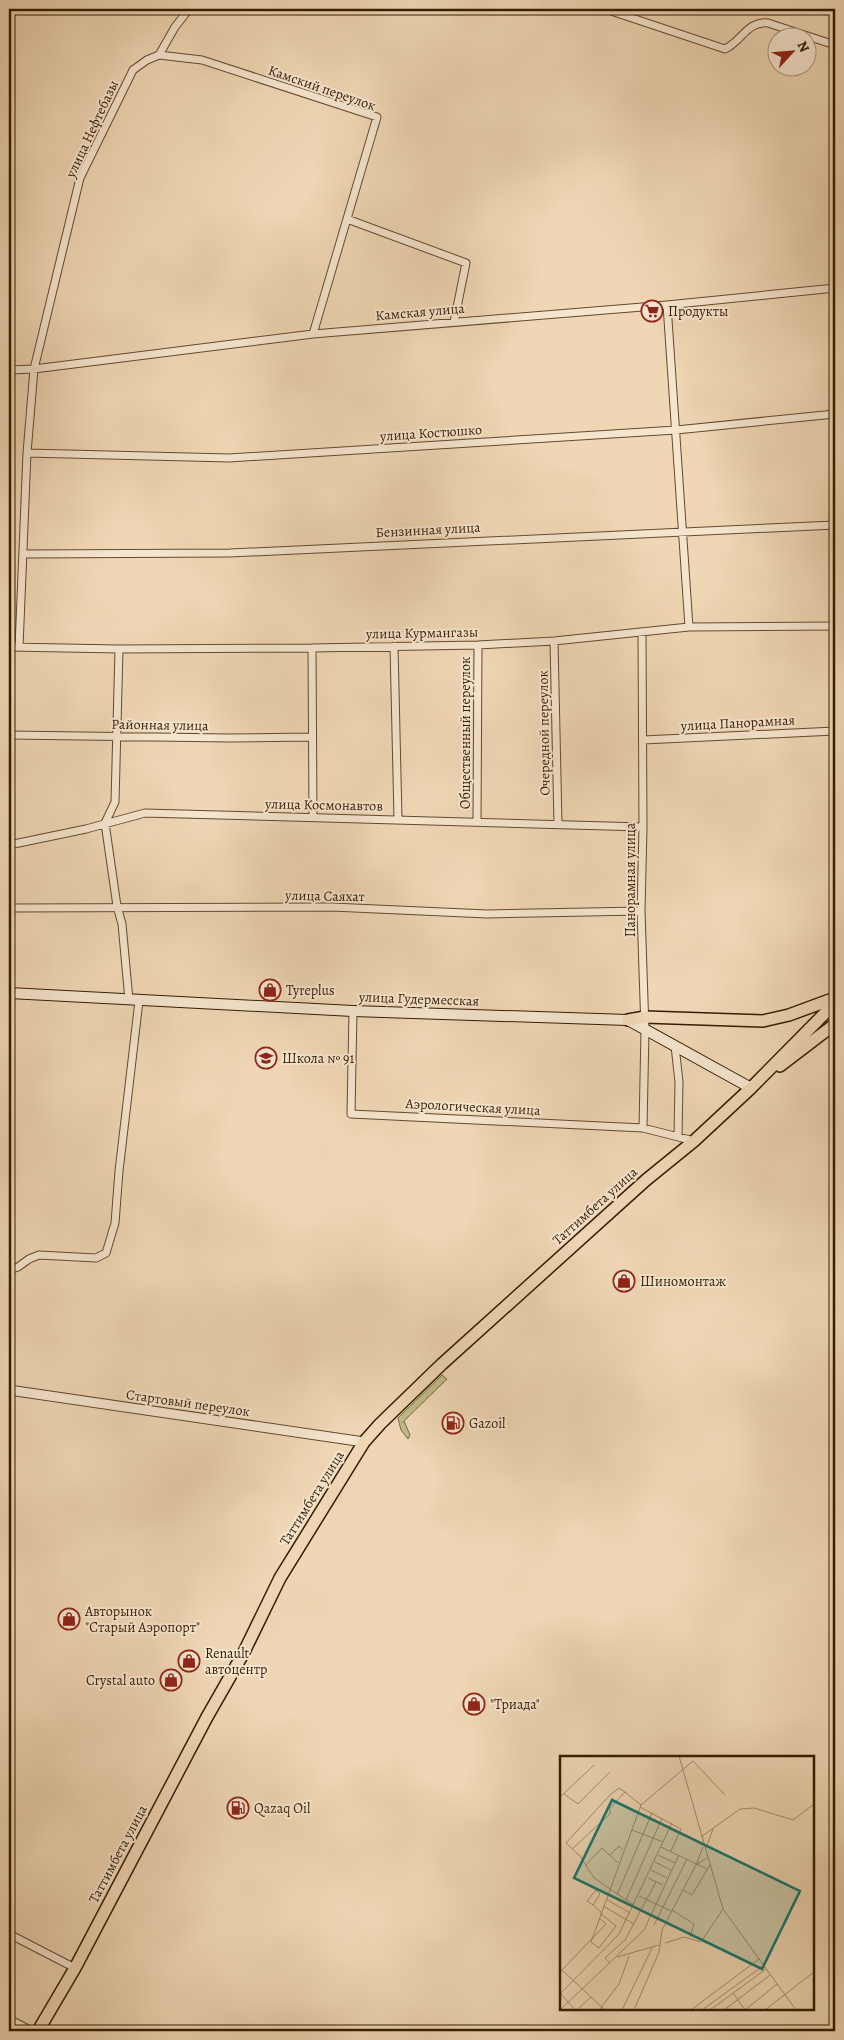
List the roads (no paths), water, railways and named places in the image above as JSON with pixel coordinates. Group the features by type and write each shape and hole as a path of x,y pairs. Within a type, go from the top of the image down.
{"main road":[{"name":"улица Гудермесская","path":"9,994 353,1011 628,1020 751,1088"},
{"path":"628,1020 645,1017 763,1021 789,1015 835,998"},
{"path":"751,1088 835,1003"},
{"path":"751,1088 832,1029"},
{"name":"Таттимбета улица","path":"38,2031 75,1968 207,1717 243,1654 280,1578 364,1442 380,1424 448,1359 646,1180 694,1141 751,1088"}],"street":[{"path":"159,55 175,27 189,9"},
{"path":"606,9 725,49 735,44 748,28 758,22 768,22 835,45"},
{"name":"Камский переулок","path":"159,55 202,60 377,117 313,334"},
{"name":"улица Нефтебазы","path":"19,648 27,453 34,369 80,178 133,70 147,60 159,55"},
{"path":"347,219 466,263 454,322"},
{"name":"Камская улица","path":"9,370 34,369 313,334 835,288"},
{"path":"667,304 689,627"},
{"name":"улица Костюшко","path":"27,453 229,458 676,430 835,414"},
{"name":"Бензинная улица","path":"23,554 230,553 683,530 835,525"},
{"name":"улица Курмангазы","path":"9,647 119,649 478,645 554,641 689,627 835,626"},
{"name":"Панорамная улица","path":"642,632 643,827 641,911 645,1017 643,1128"},
{"name":"Очередной переулок","path":"554,641 558,824"},
{"name":"Общественный переулок","path":"478,645 478,822"},
{"path":"394,646 398,819"},
{"path":"312,648 311,736 313,817"},
{"path":"9,1270 39,1255 96,1258 106,1253 115,1223 134,1001 122,924 116,906 105,823 115,802 119,649"},
{"name":"улица Панорамная","path":"642,740 835,731"},
{"name":"Районная улица","path":"9,735 116,737 311,736"},
{"name":"улица Космонавтов","path":"9,845 86,829 145,813 643,827"},
{"name":"улица Саяхат","path":"9,908 116,906 332,908 487,914 641,911"},
{"name":"Аэрологическая улица","path":"353,1011 351,1114 643,1128 694,1141"},
{"path":"675,1046 679,1082 678,1137"},
{"name":"Стартовый переулок","path":"9,1390 364,1442"},
{"path":"9,1934 75,1968"},
{"path":"9,2019 32,2031"}],"place":[{"name":"Продукты","path":"652,311"},
{"name":"Tyreplus","path":"270,990"},
{"name":"Школа № 91","path":"266,1058"},
{"name":"Шиномонтаж","path":"624,1281"},
{"name":"Gazoil","path":"453,1423"},
{"name":"Авторынок \"Старый Аэропорт\"","path":"69,1619"},
{"name":"Renault автоцентр","path":"189,1661"},
{"name":"Crystal auto","path":"171,1680"},
{"name":"\"Триада\"","path":"474,1704"},
{"name":"Qazaq Oil","path":"238,1808"}]}
